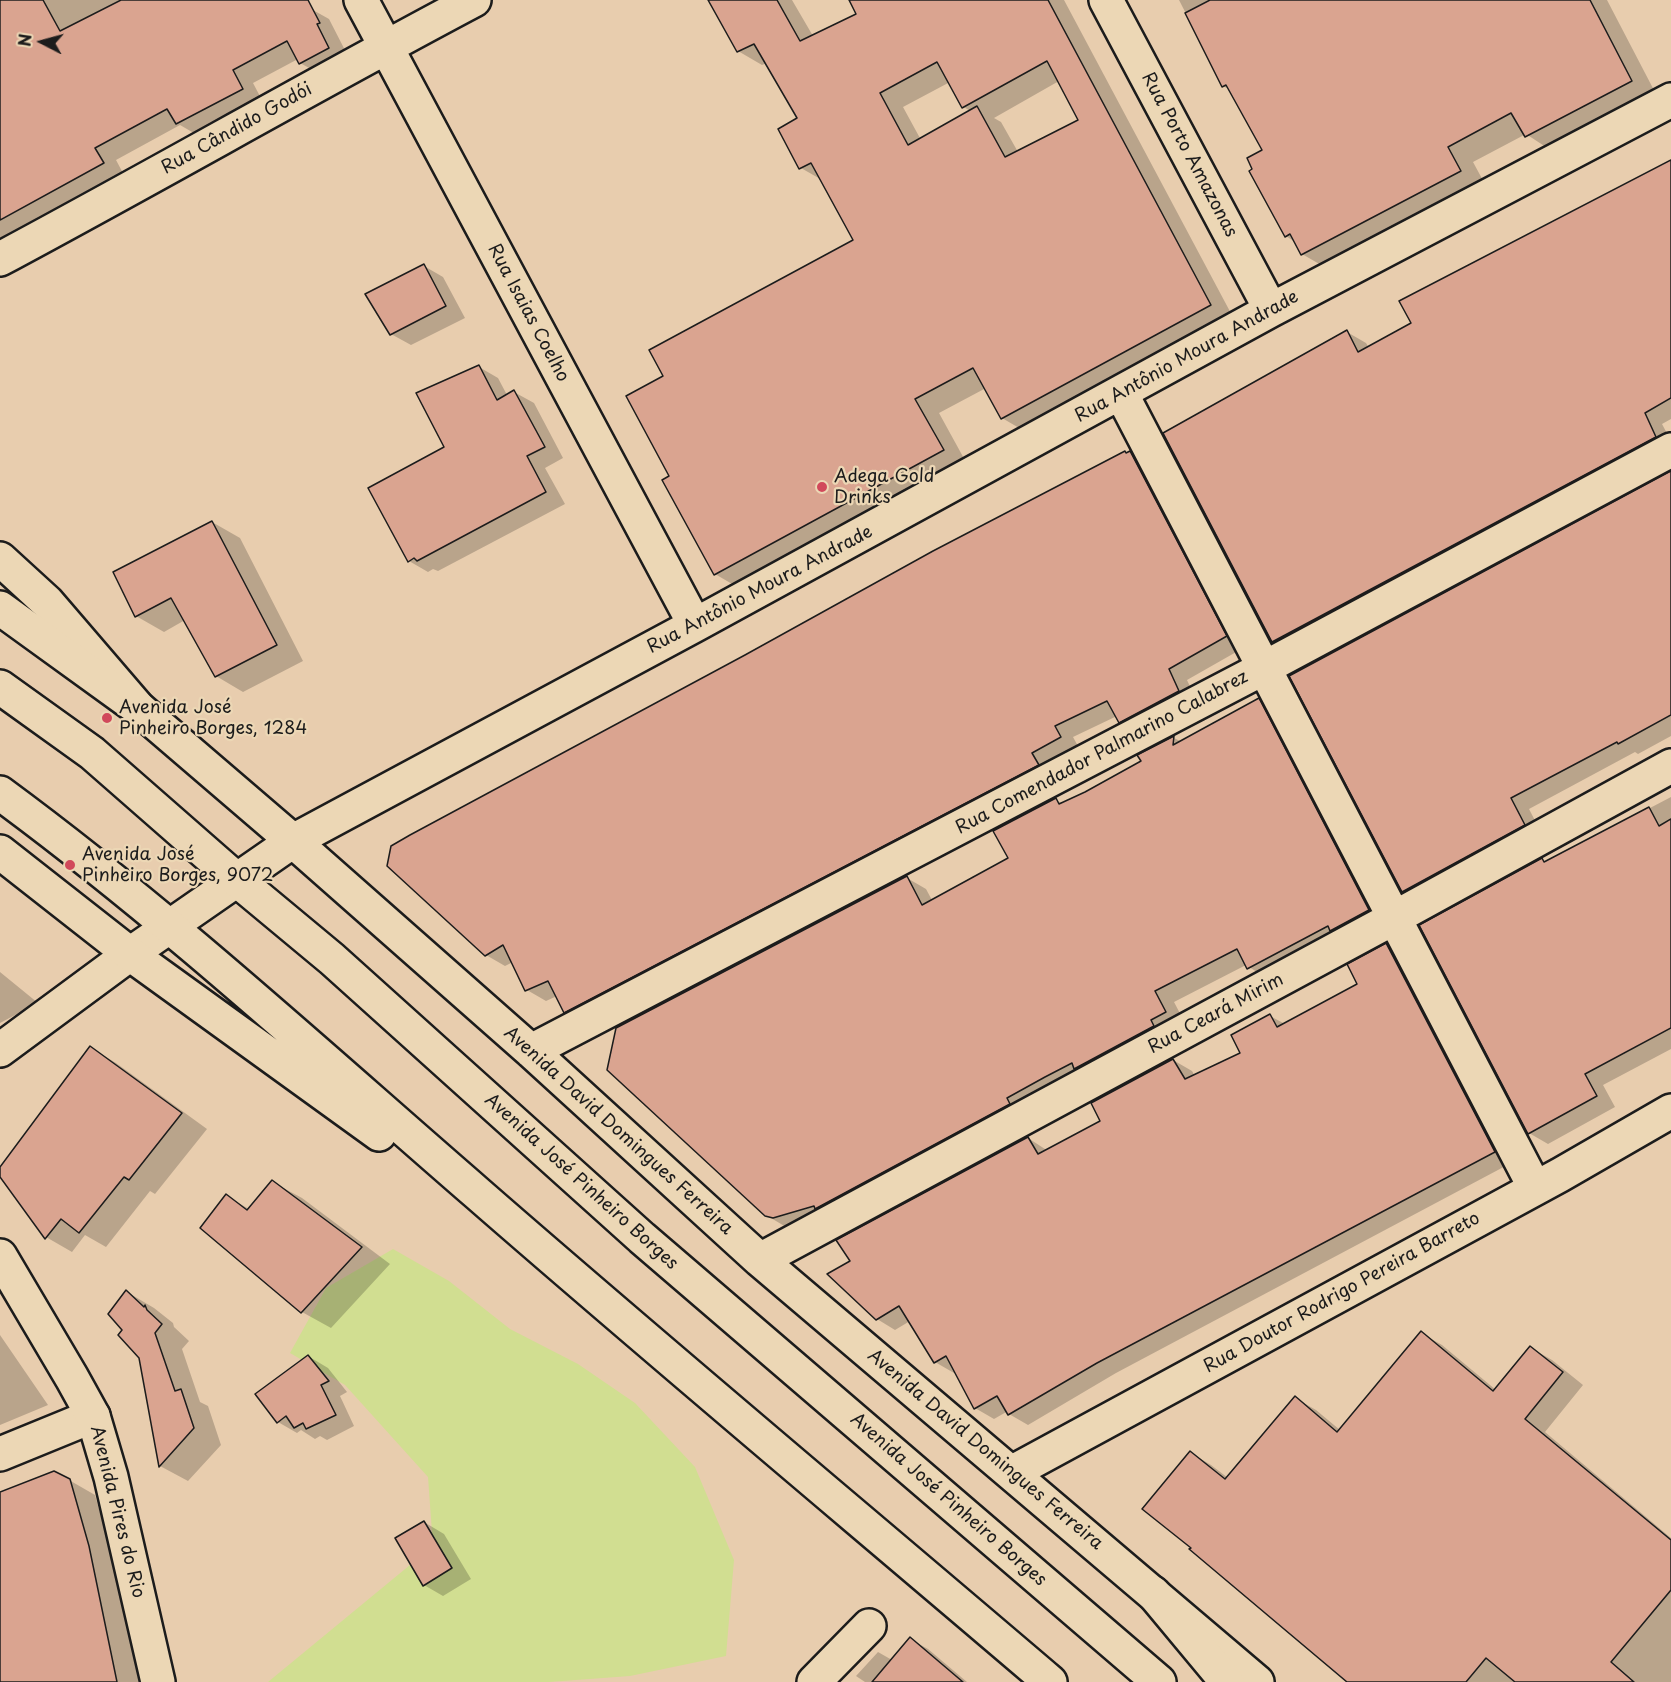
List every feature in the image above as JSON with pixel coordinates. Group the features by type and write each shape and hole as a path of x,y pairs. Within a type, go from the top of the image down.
{"street":[{"name":"Rua Isaias Coelho","path":"361,0 695,625"},
{"name":"Rua Cândido Godói","path":"0,259 386,46 474,0"},
{"name":"Rua Porto Amazonas","path":"1106,0 1271,310"},
{"name":"Rua Antônio Moura Andrade","path":"0,1050 130,954 293,841 695,625 1271,310 1671,100"},
{"path":"1121,393 1535,1188"},
{"name":"Rua Comendador Palmarino Calabrez","path":"531,1051 1264,668 1671,450"},
{"name":"Avenida David Domingues Ferreira","path":"0,559 47,602 138,708 531,1051 760,1260 1257,1682"},
{"path":"0,608 138,708"},
{"name":"Avenida José Pinheiro Borges","path":"0,687 92,753 237,880 332,959 642,1238 1159,1682"},
{"name":"Rua Ceará Mirim","path":"760,1260 1671,766"},
{"path":"0,793 170,927 555,1261 1050,1682"},
{"path":"0,852 130,954 555,1261"},
{"name":"Rua Doutor Rodrigo Pereira Barreto","path":"1011,1473 1560,1175 1671,1111"},
{"name":"Avenida Pires do Rio","path":"0,1257 93,1416 111,1477 158,1682"},
{"path":"0,1454 93,1416"},
{"path":"1153,1593 1227,1682"},
{"path":"814,1682 869,1626"}],"green space":[{"path":"393,1249 449,1281 510,1329 578,1364 635,1403 695,1467 734,1560 726,1656 630,1676 549,1682 268,1682 433,1546 428,1477 345,1385 290,1353 326,1288"}],"building":[{"path":"0,0 43,0 60,31 121,0 308,0 329,48 299,64 287,41 233,70 243,89 176,124 167,109 95,148 104,163 0,220"},
{"path":"708,0 777,0 800,41 856,14 849,0 1048,0 1211,305 1001,419 973,368 915,399 944,450 714,575 662,480 669,476 626,396 663,376 649,350 853,240 811,163 799,169 778,129 797,118 754,44 737,52","holes":["1047,61 1078,120 1005,157 977,106 908,145 880,93 937,62 962,108"]},
{"path":"1210,0 1590,0 1632,81 1525,137 1511,113 1448,147 1461,171 1301,255 1290,234 1285,237 1249,171 1252,169 1247,158 1262,150 1226,85 1222,87 1185,13"},
{"path":"1671,160 1671,398 1645,413 1656,437 1272,642 1163,433 1347,330 1358,352 1411,323 1399,301"},
{"path":"424,264 446,306 390,335 365,294"},
{"path":"479,365 497,400 514,390 545,447 527,456 546,492 417,561 414,558 408,562 368,488 444,447 416,393"},
{"path":"1125,451 1126,453 1130,451 1227,636 1169,669 1179,691 1119,723 1107,701 1055,726 1061,737 1032,753 1039,765 564,1013 548,981 525,991 503,945 485,956 387,866 391,846 410,835 933,551"},
{"path":"1671,471 1671,715 1511,798 1525,825 1402,892 1289,676"},
{"path":"212,521 277,645 215,677 171,598 135,617 113,572"},
{"path":"1259,698 1369,910 1330,931 1328,926 1247,969 1237,949 1155,991 1166,1012 1151,1020 1154,1026 1074,1069 1072,1063 1045,1077 1007,1098 1010,1104 815,1209 814,1206 773,1218 765,1216 607,1070 616,1028 907,876 922,905 1008,858 993,831 1056,798 1059,804 1085,792 1141,761 1137,755 1174,736 1173,745"},
{"path":"1649,807 1659,826 1671,819 1671,1028 1585,1074 1597,1096 1528,1134 1419,925 1542,858 1544,862"},
{"path":"1386,943 1495,1152 1097,1363 1008,1415 997,1396 974,1409 946,1356 934,1363 899,1306 876,1320 827,1274 850,1261 836,1240 1028,1137 1038,1154 1100,1121 1091,1103 1173,1059 1185,1079 1240,1053 1231,1035 1270,1014 1277,1027 1357,984 1347,964"},
{"path":"90,1046 182,1113 129,1180 124,1177 79,1233 61,1219 45,1239 0,1177 0,1167"},
{"path":"272,1180 362,1247 301,1313 200,1228 226,1194 247,1210"},
{"path":"126,1290 144,1307 145,1305 147,1310 162,1324 155,1333 175,1391 181,1389 194,1428 159,1467 139,1358 118,1335 122,1330 108,1314"},
{"path":"1421,1331 1493,1391 1530,1346 1563,1372 1525,1419 1671,1540 1671,1590 1611,1662 1634,1682 1515,1682 1486,1658 1466,1682 1347,1682 1142,1509 1190,1451 1225,1479 1295,1396 1337,1432"},
{"path":"308,1355 329,1381 321,1385 336,1415 306,1429 303,1423 294,1428 286,1416 277,1423 255,1394"},
{"path":"54,1471 70,1479 89,1546 117,1682 0,1682 0,1492"},
{"path":"424,1521 452,1568 423,1586 395,1538"},
{"path":"910,1637 963,1682 872,1682"}],"place":[{"name":"Adega Gold Drinks","path":"822,487"},
{"name":"Avenida José Pinheiro Borges, 1284","path":"107,718"},
{"name":"Avenida José Pinheiro Borges, 9072","path":"70,865"}]}
